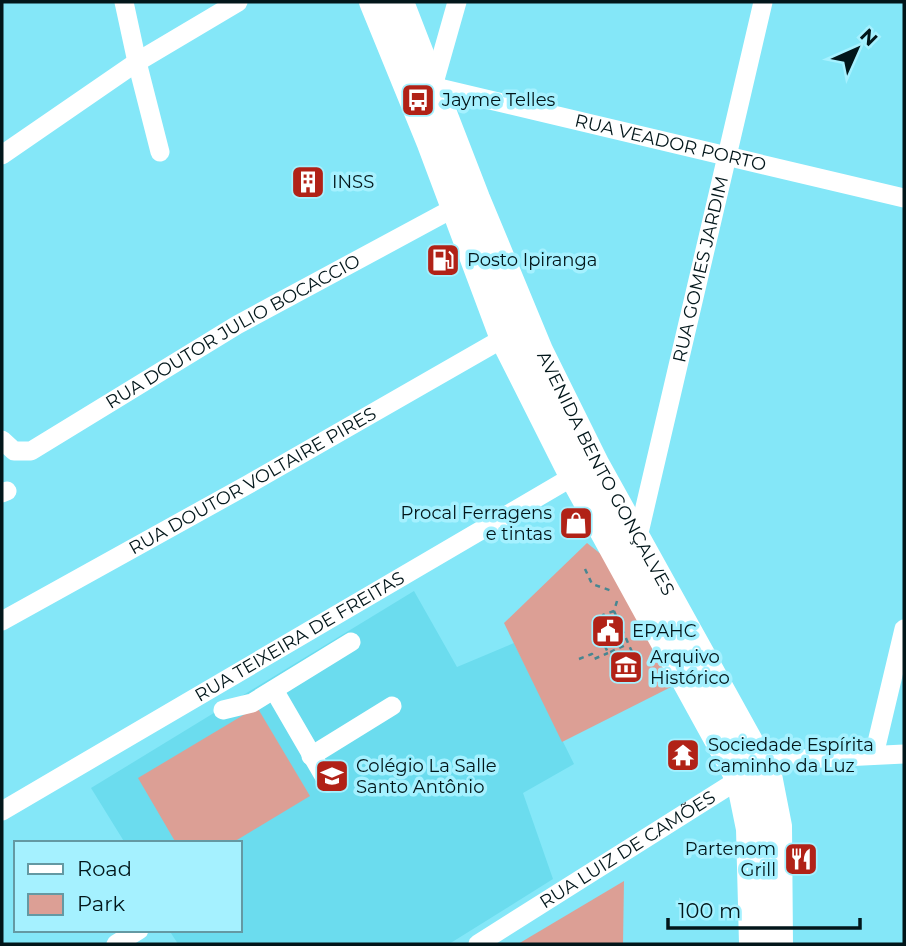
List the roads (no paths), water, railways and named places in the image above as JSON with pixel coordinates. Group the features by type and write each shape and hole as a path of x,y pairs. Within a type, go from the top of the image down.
{"main road":[{"name":"AVENIDA BENTO GONÇALVES","path":"371,2 429,144 502,340 585,469 750,770 770,775 780,826 781,944"},
{"name":"AVENIDA BENTO GONÇALVES","path":"402,2 478,198 541,350 585,469 638,537 750,770 748,829 751,944"}],"street":[{"path":"124,2 136,62 160,152"},
{"path":"2,155 136,62 237,2"},
{"path":"387,2 522,345 585,469"},
{"path":"434,85 457,2"},
{"name":"RUA GOMES JARDIM","path":"638,537 763,2"},
{"name":"RUA VEADOR PORTO","path":"434,85 904,198"},
{"path":"441,139 452,209"},
{"path":"441,139 478,198"},
{"name":"RUA DOUTOR JULIO BOCACCIO","path":"8,446 31,451 237,326 452,209"},
{"name":"RUA DOUTOR VOLTAIRE PIRES","path":"2,621 502,340"},
{"name":"RUA TEIXEIRA DE FREITAS","path":"2,811 585,469"},
{"path":"874,754 904,629"},
{"path":"208,690 222,708 253,703 351,642"},
{"path":"274,690 328,783"},
{"path":"312,756 392,706"},
{"name":"RUA LUIZ DE CAMÕES","path":"478,944 750,770 874,754 904,754"},
{"path":"750,770 764,827"},
{"path":"750,770 764,827 766,944"},
{"path":"116,944 136,932"}],"place":[{"name":"Jayme Telles","path":"418,100"},
{"name":"INSS","path":"308,182"},
{"name":"Posto Ipiranga","path":"443,260"},
{"name":"Procal Ferragens e tintas","path":"576,523"},
{"name":"EPAHC","path":"608,631"},
{"name":"Arquivo Histórico","path":"626,667"},
{"name":"Sociedade Espírita Caminho da Luz","path":"683,755"},
{"name":"Colégio La Salle Santo Antônio","path":"332,776"},
{"name":"Partenom Grill","path":"801,859"}]}
